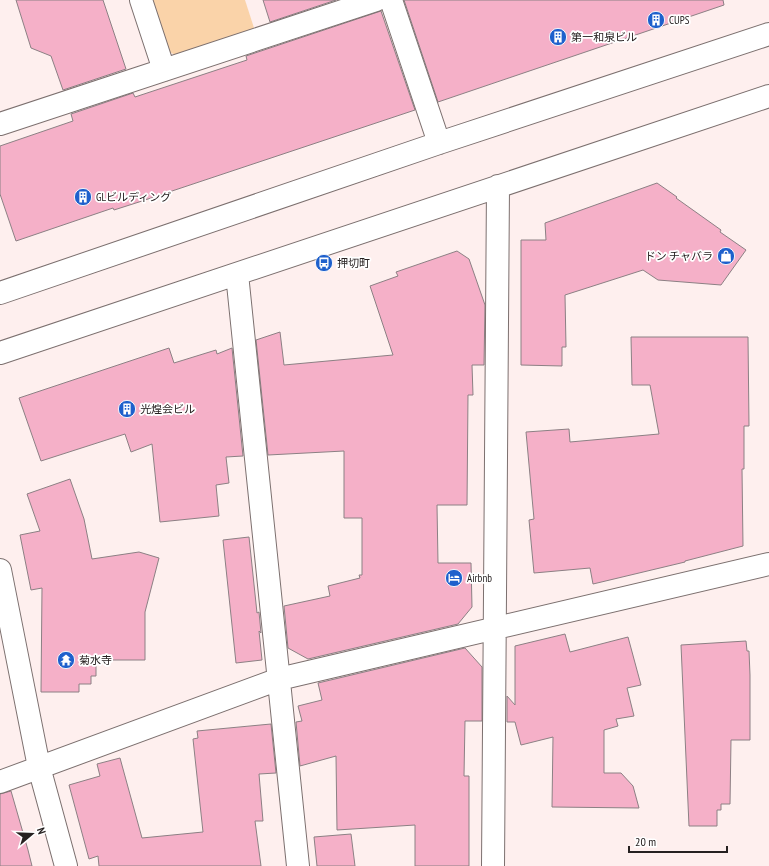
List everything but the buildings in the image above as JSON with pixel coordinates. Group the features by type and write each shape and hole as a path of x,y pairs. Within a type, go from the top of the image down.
{"street":[{"path":"141,0 164,70"},
{"path":"0,124 376,0"},
{"path":"391,0 439,143"},
{"path":"0,293 439,143 769,34"},
{"path":"0,353 769,96"},
{"path":"493,866 498,186"},
{"path":"237,274 298,866"},
{"path":"0,782 279,679 769,564"},
{"path":"0,570 39,767 66,866"}],"shaded area":[{"path":"149,0 245,0 255,31 179,57 166,50"}],"place":[{"name":"CUPS","path":"656,20"},
{"name":"第一和泉ビル","path":"558,37"},
{"name":"GLビルディング","path":"83,197"},
{"name":"ドン チャバラ","path":"726,256"},
{"name":"押切町","path":"324,263"},
{"name":"光煌会ビル","path":"127,409"},
{"name":"Airbnb","path":"454,578"},
{"name":"菊水寺","path":"66,660"}]}
